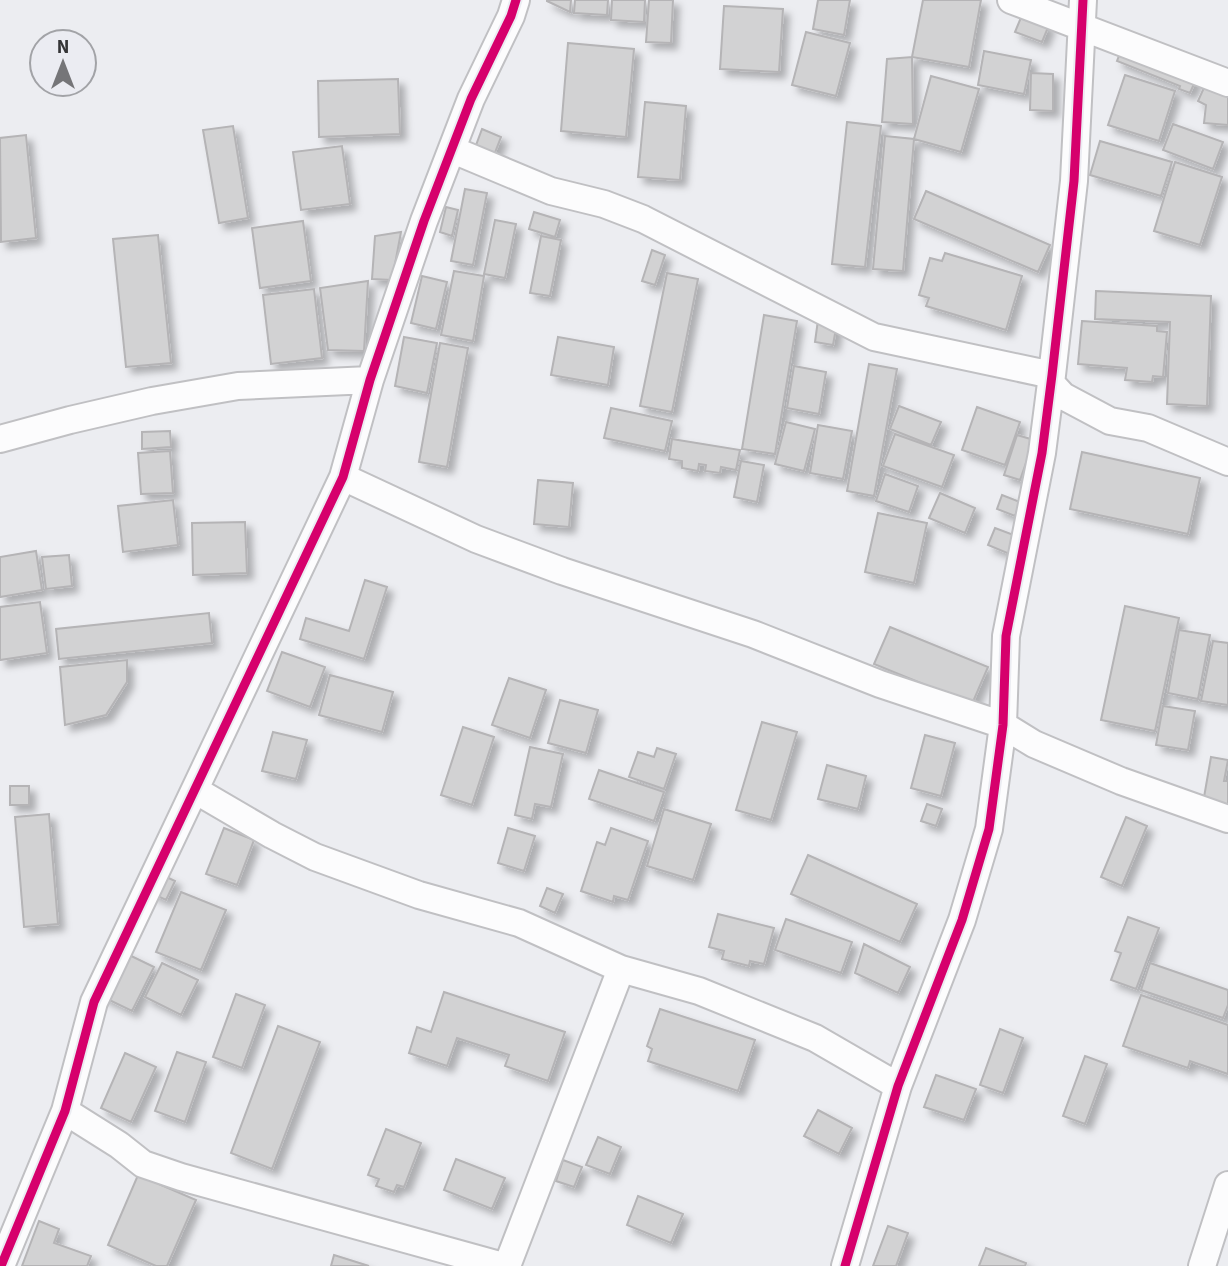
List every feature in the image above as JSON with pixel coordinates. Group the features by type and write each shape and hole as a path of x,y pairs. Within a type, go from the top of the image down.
{"street":[{"path":"1,1266 65,1111 94,1002 342,477 370,380 424,221 471,99 516,0"},
{"path":"1011,0 1082,13 1228,83"},
{"path":"845,1266 898,1086 962,920 989,829 1003,725 1006,636 1042,453 1074,181 1082,13"},
{"path":"453,150 551,191 604,204 643,219 874,337 1051,379 1063,396 1110,421 1148,428 1228,463"},
{"path":"0,439 152,401 238,386 370,380"},
{"path":"342,477 512,553 753,634 880,684 1003,725 1034,744 1121,781 1228,819"},
{"path":"195,790 315,857 419,895 519,923 621,969 699,991 815,1038 898,1086"},
{"path":"65,1111 119,1145 143,1164 181,1177 505,1266 621,969"},
{"path":"1202,1266 1222,1227 1228,1185"}],"building":[{"path":"571,0 570,12 547,1"},
{"path":"575,0 608,0 607,15 574,13"},
{"path":"612,0 645,0 644,22 611,20"},
{"path":"649,0 673,0 671,43 646,42"},
{"path":"818,0 850,0 844,35 813,29"},
{"path":"923,0 981,0 969,67 912,57"},
{"path":"724,6 783,9 779,72 720,69"},
{"path":"1022,15 1049,25 1042,42 1015,32"},
{"path":"806,32 850,43 836,96 792,85"},
{"path":"568,43 634,49 626,137 561,131"},
{"path":"1122,48 1197,77 1190,93 1179,89 1180,86 1117,61"},
{"path":"984,51 1031,60 1024,94 978,85"},
{"path":"912,57 913,124 882,122 887,59"},
{"path":"1031,73 1053,74 1053,111 1030,110"},
{"path":"1125,75 1175,91 1159,141 1108,125"},
{"path":"931,76 979,89 961,152 914,139"},
{"path":"398,79 400,134 319,137 318,81"},
{"path":"1207,81 1228,90 1228,125 1204,123 1206,105 1198,101"},
{"path":"645,102 686,106 680,180 638,177"},
{"path":"847,122 881,126 865,267 832,264"},
{"path":"1173,124 1223,142 1213,169 1163,150"},
{"path":"233,126 248,218 219,223 203,130"},
{"path":"482,129 501,137 494,155 475,148"},
{"path":"26,135 36,238 1,242 0,138"},
{"path":"885,136 914,139 903,271 873,269"},
{"path":"1100,141 1172,162 1161,196 1090,175"},
{"path":"342,146 350,204 301,210 293,152"},
{"path":"1175,162 1222,177 1200,245 1154,231"},
{"path":"465,189 487,193 473,265 451,261"},
{"path":"926,191 1050,245 1038,272 914,219"},
{"path":"446,207 458,210 452,236 440,232"},
{"path":"534,212 560,220 555,237 529,229"},
{"path":"495,220 516,224 505,278 484,274"},
{"path":"303,221 311,281 260,288 252,228"},
{"path":"401,232 392,280 372,279 375,236"},
{"path":"158,235 171,363 126,367 113,239"},
{"path":"541,236 561,240 550,296 530,293"},
{"path":"652,250 665,255 655,285 642,281"},
{"path":"945,253 1022,276 1006,330 926,306 929,298 919,295 930,258 942,261"},
{"path":"454,271 484,276 473,341 441,335"},
{"path":"667,273 698,279 672,412 640,406"},
{"path":"422,276 447,282 436,329 411,323"},
{"path":"368,281 364,351 328,350 320,288"},
{"path":"314,289 322,358 271,364 263,295"},
{"path":"1096,291 1211,296 1207,406 1167,404 1170,322 1095,319"},
{"path":"764,315 797,321 775,454 742,449"},
{"path":"818,320 837,323 833,345 815,342"},
{"path":"1082,321 1157,326 1157,331 1167,332 1163,377 1153,376 1152,382 1125,380 1127,368 1078,364"},
{"path":"404,337 437,343 427,393 395,386"},
{"path":"558,337 614,347 608,385 551,375"},
{"path":"440,343 468,348 447,467 419,462"},
{"path":"869,364 897,369 874,496 847,491"},
{"path":"794,366 826,372 819,414 787,408"},
{"path":"899,406 941,422 931,445 890,429"},
{"path":"977,407 1020,422 1005,465 962,450"},
{"path":"611,408 672,421 665,451 604,438"},
{"path":"786,422 815,429 804,471 775,464"},
{"path":"818,425 852,431 843,479 810,473"},
{"path":"170,431 171,447 142,449 142,432"},
{"path":"895,434 954,455 942,487 883,466"},
{"path":"1017,435 1034,440 1020,480 1004,475"},
{"path":"672,439 740,450 736,470 721,467 720,473 705,471 706,465 699,464 698,471 682,468 682,461 669,459"},
{"path":"170,451 173,493 141,494 138,453"},
{"path":"1082,452 1200,478 1188,534 1070,509"},
{"path":"741,461 764,465 757,502 734,497"},
{"path":"885,474 918,486 909,512 876,501"},
{"path":"538,480 573,483 569,527 534,524"},
{"path":"940,493 975,508 965,533 929,518"},
{"path":"1002,495 1020,502 1015,516 997,509"},
{"path":"173,500 178,545 123,552 118,506"},
{"path":"878,513 927,523 914,583 865,572"},
{"path":"245,522 247,573 193,575 192,523"},
{"path":"995,528 1019,537 1012,555 988,545"},
{"path":"36,551 42,590 0,597 0,557"},
{"path":"69,555 72,586 46,589 42,557"},
{"path":"365,580 387,587 364,659 300,639 306,618 349,631"},
{"path":"40,602 47,653 0,660 0,607"},
{"path":"1125,606 1179,618 1155,731 1101,720"},
{"path":"209,613 212,643 59,659 56,629"},
{"path":"890,627 988,667 972,704 874,664"},
{"path":"1179,630 1210,635 1198,699 1168,693"},
{"path":"1213,641 1228,643 1228,705 1201,701"},
{"path":"282,652 325,667 310,707 267,691"},
{"path":"127,660 127,682 106,715 65,725 60,667"},
{"path":"330,675 393,692 382,732 319,715"},
{"path":"509,678 546,690 530,738 492,725"},
{"path":"560,700 598,710 586,753 548,743"},
{"path":"1163,706 1195,711 1188,750 1156,745"},
{"path":"762,722 797,732 771,820 736,810"},
{"path":"463,727 494,737 472,805 441,795"},
{"path":"273,732 307,740 296,779 262,771"},
{"path":"925,735 955,743 941,796 911,788"},
{"path":"530,747 563,754 551,807 535,804 532,819 515,815"},
{"path":"657,748 676,754 664,789 629,777 638,752 654,757"},
{"path":"1211,757 1228,760 1224,781 1228,781 1228,808 1203,803"},
{"path":"827,765 866,776 858,809 818,799"},
{"path":"599,770 664,792 654,821 589,799"},
{"path":"10,786 29,786 29,805 10,805"},
{"path":"927,804 942,809 936,826 921,821"},
{"path":"664,809 711,824 693,880 647,866"},
{"path":"49,814 58,924 24,927 15,817"},
{"path":"1126,817 1147,826 1122,886 1101,877"},
{"path":"224,828 254,840 237,885 206,874"},
{"path":"508,828 535,836 524,871 498,863"},
{"path":"611,828 648,841 628,900 614,896 613,902 581,891 597,842 605,845"},
{"path":"808,855 917,904 900,942 791,894"},
{"path":"158,873 175,881 166,900 149,892"},
{"path":"547,888 563,894 555,913 540,906"},
{"path":"181,892 226,910 201,970 156,952"},
{"path":"718,914 774,928 764,964 750,961 749,966 722,959 724,951 709,947"},
{"path":"1128,917 1159,928 1136,989 1111,980 1121,953 1115,951"},
{"path":"786,919 852,942 841,973 775,950"},
{"path":"864,944 910,967 898,993 855,973"},
{"path":"123,952 154,967 132,1011 101,996"},
{"path":"162,963 198,980 181,1015 145,997"},
{"path":"1150,963 1228,990 1228,1005 1223,1018 1141,990"},
{"path":"444,992 565,1032 548,1081 505,1066 509,1055 457,1038 447,1066 409,1053 417,1027 431,1032"},
{"path":"236,994 265,1005 242,1068 213,1057"},
{"path":"1141,995 1228,1025 1228,1074 1190,1061 1188,1068 1123,1046"},
{"path":"660,1009 755,1040 738,1091 648,1061 652,1049 647,1046"},
{"path":"278,1026 320,1042 272,1169 231,1153"},
{"path":"1000,1029 1023,1038 1003,1093 980,1085"},
{"path":"177,1052 206,1062 185,1122 155,1111"},
{"path":"125,1053 156,1067 131,1122 101,1108"},
{"path":"1085,1056 1107,1064 1085,1124 1063,1116"},
{"path":"936,1075 976,1089 964,1120 924,1107"},
{"path":"818,1110 852,1128 839,1154 804,1136"},
{"path":"386,1129 421,1143 404,1187 397,1185 394,1192 376,1186 379,1179 368,1175"},
{"path":"598,1137 621,1147 610,1174 586,1165"},
{"path":"456,1159 505,1178 492,1209 444,1190"},
{"path":"563,1160 582,1167 574,1187 556,1181"},
{"path":"138,1175 196,1200 167,1266 156,1266 108,1245"},
{"path":"638,1196 683,1214 671,1243 627,1225"},
{"path":"39,1221 59,1229 54,1243 91,1256 87,1266 22,1266"},
{"path":"888,1226 908,1233 896,1266 873,1266"},
{"path":"986,1248 1026,1263 1025,1266 979,1266"},
{"path":"334,1255 369,1266 331,1266"}],"cycle path":[{"path":"1,1266 65,1111 94,1002 343,477 370,380 424,221 471,99 516,0"},
{"path":"845,1266 898,1086 962,920 989,829 1003,725 1006,636 1042,453 1074,181 1083,0"}]}
